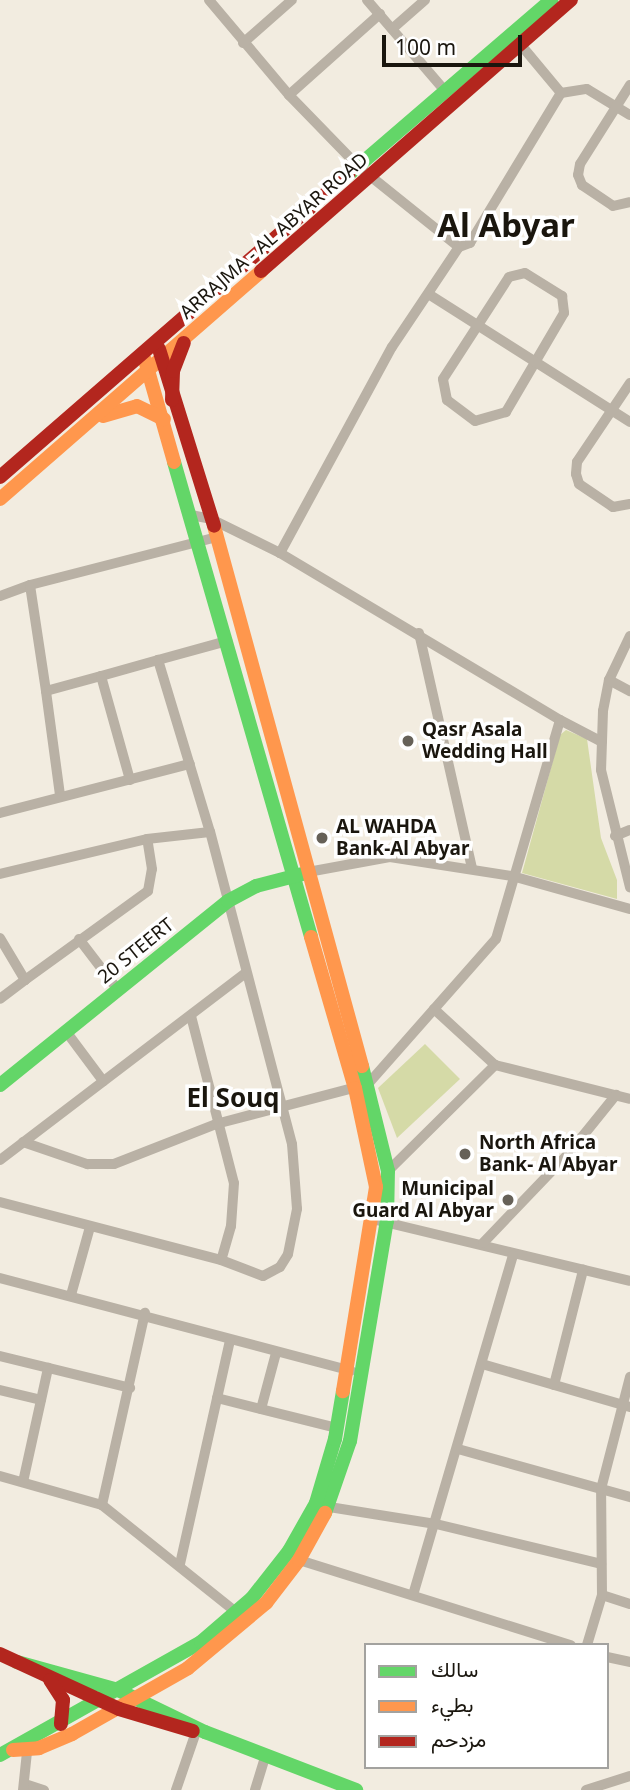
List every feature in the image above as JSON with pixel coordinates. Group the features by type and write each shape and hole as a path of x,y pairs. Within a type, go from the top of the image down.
{"main road":[{"name":"ARRAJMA - AL ABYAR ROAD","path":"0,499 192,332 365,173 445,91 551,0"},
{"name":"ARRAJMA - AL ABYAR ROAD","path":"0,477 143,353 521,45 571,0"},
{"path":"172,400 176,357 192,332"},
{"path":"14,1752 187,1652 243,1616 322,1506 346,1370 388,1171 361,1086 302,874 217,537 172,400 157,342"},
{"path":"143,353 227,641 302,874"},
{"path":"88,424 127,406 145,407 164,419"},
{"name":"20 STEERT","path":"1,1084 68,1034 118,989 228,901 256,886 302,874"},
{"path":"14,1752 119,1709 210,1653 299,1560 350,1441 363,1373 379,1220 361,1086"},
{"path":"0,1654 119,1709 200,1732 266,1755 332,1785 356,1790"},
{"path":"17,1662 118,1690 174,1715 200,1732"},
{"path":"50,1679 63,1700 61,1724"},
{"path":"166,1681 166,1699 174,1715"}],"street":[{"path":"208,0 289,95 365,173 459,247"},
{"path":"243,43 292,0"},
{"path":"368,0 445,91"},
{"path":"392,29 425,0"},
{"path":"289,95 380,14"},
{"path":"521,45 561,93"},
{"path":"630,85 580,164 578,175 582,185 613,206 630,202"},
{"path":"281,553 392,347 430,295 459,247 470,243 561,93 582,88 630,115"},
{"path":"525,273 562,296 564,313 537,363 506,412 484,421 467,418 447,400 443,379 479,326 509,277 516,274 525,273"},
{"path":"430,295 630,422"},
{"path":"630,383 577,462 576,474 579,484 613,507 630,505"},
{"path":"191,515 211,519 281,553 419,633 560,720 602,741"},
{"path":"0,596 30,585 217,537"},
{"path":"30,585 61,795"},
{"path":"419,633 472,868"},
{"path":"630,636 609,680 601,770 630,887"},
{"path":"46,691 227,641"},
{"path":"0,1202 221,1260 263,1276 280,1267 288,1254 297,1209 298,1177 244,974 210,832 158,660"},
{"path":"101,676 130,780"},
{"path":"609,680 630,691"},
{"path":"23,1142 101,1165 216,1124 280,1110 361,1086 496,939 512,876 560,720"},
{"path":"0,813 61,795 190,764"},
{"path":"615,835 630,830"},
{"path":"0,874 147,839 210,832"},
{"path":"0,999 148,891 152,869 147,839"},
{"path":"302,874 390,857 512,876 630,909"},
{"path":"0,938 25,980"},
{"path":"79,939 118,989"},
{"path":"0,1160 244,974"},
{"path":"434,1009 495,1065 630,1099"},
{"path":"191,1016 216,1124 234,1183 231,1226 221,1260"},
{"path":"68,1034 103,1080"},
{"path":"388,1171 495,1065"},
{"path":"483,1243 569,1153 616,1095"},
{"path":"379,1220 483,1243 513,1255 630,1280"},
{"path":"71,1295 90,1227"},
{"path":"414,1595 513,1255"},
{"path":"554,1385 583,1270"},
{"path":"0,1278 145,1313 230,1341 363,1373"},
{"path":"102,1505 145,1313"},
{"path":"180,1564 230,1341"},
{"path":"261,1409 276,1353"},
{"path":"0,1356 130,1388"},
{"path":"482,1364 625,1406"},
{"path":"23,1482 48,1368"},
{"path":"588,1643 602,1595 601,1489 625,1406 630,1377"},
{"path":"0,1390 41,1400"},
{"path":"217,1398 336,1428"},
{"path":"458,1449 630,1497"},
{"path":"0,1476 102,1505 243,1616"},
{"path":"322,1506 436,1524 601,1564"},
{"path":"299,1560 565,1643"},
{"path":"602,1595 630,1604"},
{"path":"609,1657 630,1662"},
{"path":"176,1790 200,1732"},
{"path":"14,1752 24,1787 44,1790"},
{"path":"255,1790 266,1755"},
{"path":"586,1790 630,1776"}],"green space":[{"path":"566,730 587,739 601,838 617,880 617,899 522,873 560,735"},
{"path":"425,1044 460,1079 397,1138 378,1088"}],"traffic: fast":[{"path":"349,174 551,0"},
{"path":"174,462 311,937"},
{"path":"0,1085 228,901 256,886 302,874"},
{"path":"325,1513 350,1441 387,1221 388,1171 362,1066"},
{"path":"0,1755 201,1642 252,1598 289,1551 316,1503 335,1439 343,1391"},
{"path":"17,1662 118,1690 205,1732 356,1790"}],"traffic: slow":[{"path":"0,499 261,271"},
{"path":"145,360 174,462"},
{"path":"103,416 137,406 164,419"},
{"path":"214,526 362,1066"},
{"path":"311,937 355,1088 376,1187 343,1391"},
{"path":"13,1750 39,1748 72,1734 188,1668 266,1603 299,1560 325,1513"}],"traffic: jam":[{"path":"261,271 571,0"},
{"path":"0,477 349,174"},
{"path":"172,400 173,371 184,343"},
{"path":"159,349 214,526"},
{"path":"0,1654 119,1709 193,1731"},
{"path":"50,1680 63,1700 61,1724"}],"place":[{"name":"Qasr Asala Wedding Hall","path":"408,741"},
{"name":"AL WAHDA Bank-Al Abyar","path":"322,838"},
{"name":"North Africa Bank- Al Abyar","path":"465,1154"},
{"name":"Municipal Guard Al Abyar","path":"508,1200"}],"district":[{"name":"Al Abyar","path":"506,225"},
{"name":"El Souq","path":"233,1098"}]}
